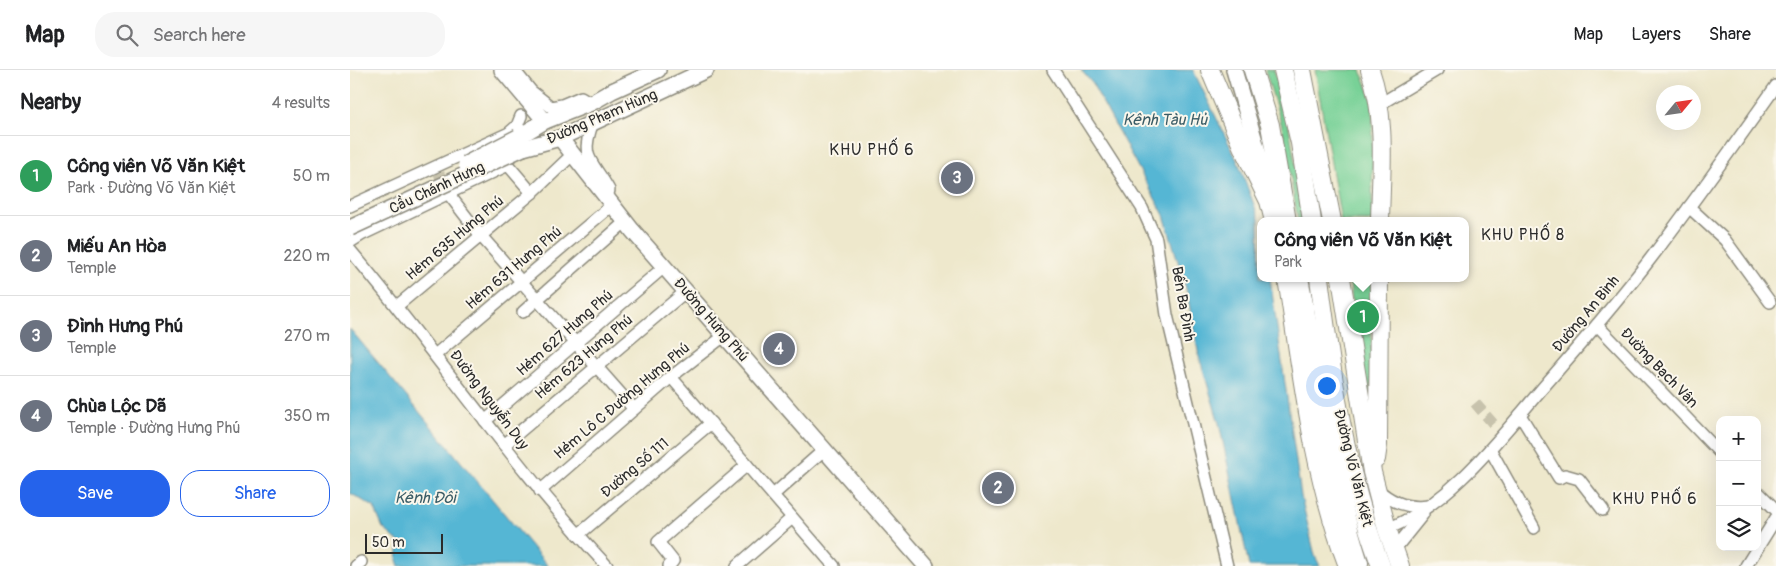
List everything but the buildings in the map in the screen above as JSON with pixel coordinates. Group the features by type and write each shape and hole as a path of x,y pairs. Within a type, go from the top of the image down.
{"highway":[{"path":"1210,70 1242,146 1269,201 1273,217"},
{"path":"1253,70 1270,125 1286,217"},
{"path":"1283,70 1300,143 1311,217"},
{"path":"1302,70 1331,217"},
{"path":"1370,70 1380,104 1380,217"},
{"name":"Đường Võ Văn Kiệt","path":"1289,282 1314,445 1346,542 1360,566"},
{"path":"1290,282 1306,314"},
{"name":"Đường Võ Văn Kiệt","path":"1300,282 1327,444 1346,542 1348,566"},
{"name":"Đường Võ Văn Kiệt","path":"1320,282 1332,379 1344,443 1369,535 1382,566"},
{"name":"Đường Võ Văn Kiệt","path":"1342,282 1373,479 1397,558"},
{"name":"Đường Võ Văn Kiệt","path":"1373,479 1378,445 1379,282"},
{"path":"1346,542 1387,529"},
{"path":"1382,566 1386,557 1397,558"}],"main road":[{"path":"502,70 545,121"},
{"name":"Đường Phạm Hùng","path":"520,142 545,121 591,103 658,70"},
{"name":"Đường Phạm Hùng","path":"520,142 560,138 706,70"},
{"path":"1234,70 1265,175 1269,201"},
{"name":"Đường Hưng Phú","path":"560,138 625,222 826,449 924,565"},
{"name":"Cầu Chánh Hưng","path":"350,218 473,160 520,142"},
{"name":"Cầu Chánh Hưng","path":"350,228 520,142"}],"street":[{"path":"514,70 531,91 551,107 562,105 581,97 591,103"},
{"name":"Bến Ba Đình","path":"1054,70 1142,208 1156,239 1167,315 1227,566"},
{"path":"1380,104 1437,70"},
{"name":"Đường An Bình","path":"1387,529 1410,519 1428,506 1490,449 1520,415 1597,325 1689,207 1776,86"},
{"path":"350,206 438,170 509,133 517,126 521,116"},
{"path":"593,122 586,144 586,152 609,190 609,201"},
{"name":"Hẻm 635 Hưng Phú","path":"397,306 532,193 573,154"},
{"path":"350,242 445,191 508,165 532,193"},
{"path":"445,191 482,236 634,409"},
{"name":"Hẻm 631 Hưng Phú","path":"435,355 522,282 609,201"},
{"path":"1689,207 1725,240 1770,302"},
{"path":"523,312 625,222"},
{"name":"Đường Nguyễn Duy","path":"350,250 397,306 540,491 607,566"},
{"name":"Hẻm 627 Hưng Phú","path":"485,421 664,267"},
{"name":"Hẻm 623 Hưng Phú","path":"504,446 685,292"},
{"name":"Đường Bạch Vân","path":"1597,325 1716,449"},
{"name":"Hẻm Lô C Đường Hưng Phú","path":"540,491 671,377 724,336"},
{"path":"671,377 831,565"},
{"path":"1520,415 1559,478 1565,475 1579,479 1603,510"},
{"name":"Đường Số 111","path":"578,535 711,423"},
{"path":"773,495 826,449"},
{"path":"1490,449 1534,528"},
{"path":"669,566 673,561 658,542 747,465"},
{"path":"1373,479 1396,502 1415,506 1428,506"},
{"path":"1761,494 1776,510"},
{"path":"1397,558 1428,506"},
{"path":"737,566 792,518"},
{"path":"1746,566 1776,518"}],"green space":[{"path":"1265,70 1274,70 1286,109 1304,217 1297,217 1282,126"},
{"path":"1315,70 1361,70 1373,102 1372,217 1340,217"},
{"path":"1350,282 1372,282 1371,433"}],"water":[{"name":"Kênh Tàu Hủ","path":"1081,70 1193,70 1238,162 1259,217 1257,217 1257,282 1271,282 1301,496 1315,556 1320,566 1249,566 1219,423 1199,356 1186,288 1164,215 1092,83"},
{"name":"Kênh Đôi","path":"350,329 548,566 399,566 397,560 399,542 383,528 374,507 350,493"}],"tunnel":[{"path":"439,173 444,188"},
{"path":"1475,403 1496,427"}],"place":[{"name":"Đình Hưng Phú","path":"957,178"},
{"name":"Công viên Võ Văn Kiệt","path":"1363,317"},
{"name":"Chùa Lộc Dã","path":"779,349"},
{"name":"Miếu An Hòa","path":"998,488"}],"district":[{"name":"KHU PHỐ 6","path":"872,150"},
{"name":"KHU PHỐ 8","path":"1523,235"},
{"name":"KHU PHỐ 6","path":"1655,499"}]}
